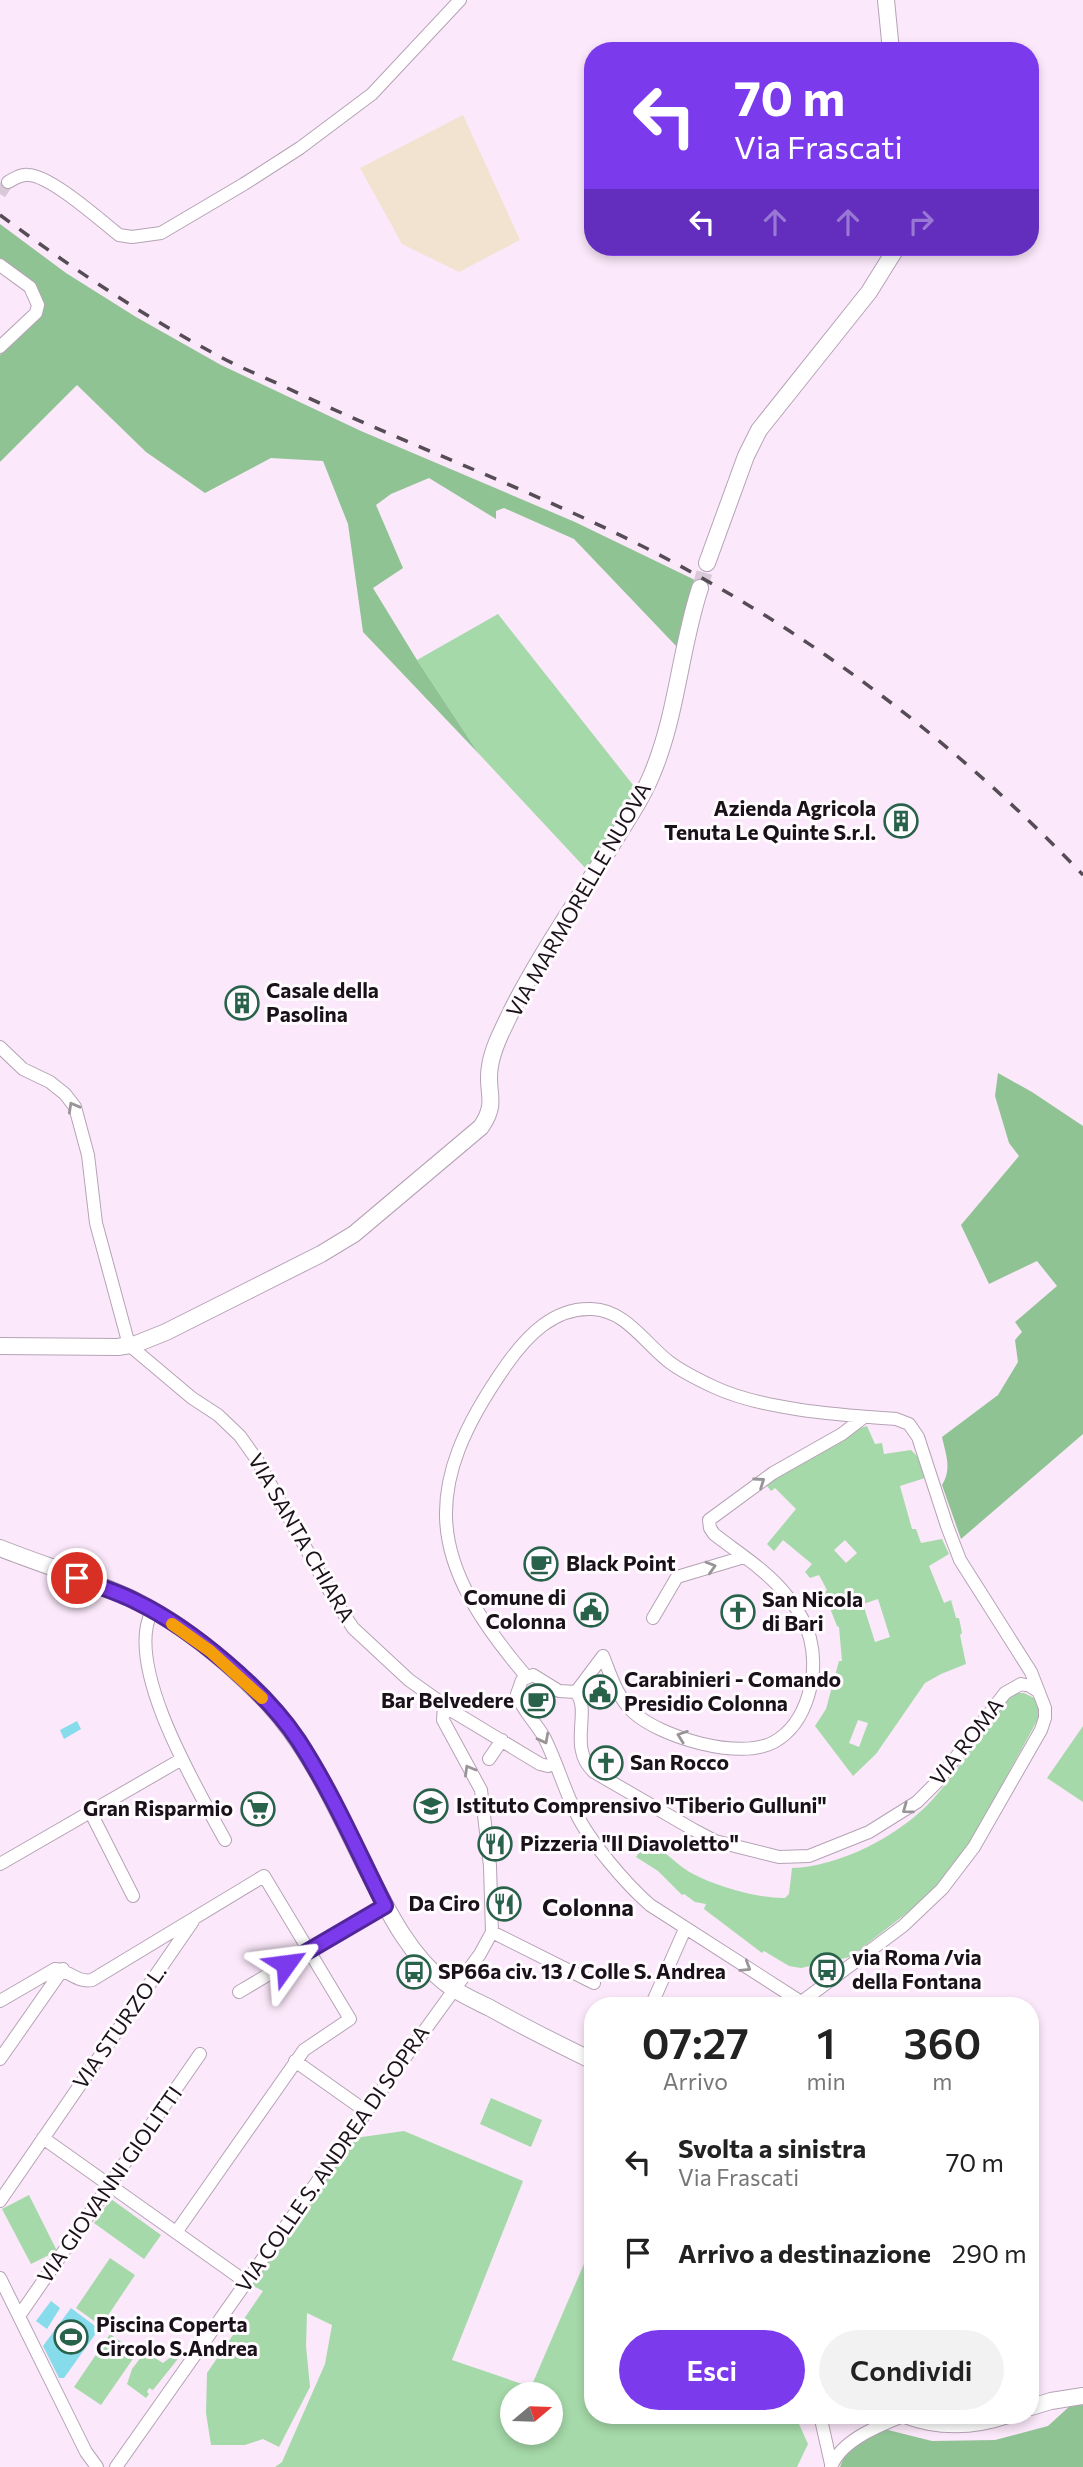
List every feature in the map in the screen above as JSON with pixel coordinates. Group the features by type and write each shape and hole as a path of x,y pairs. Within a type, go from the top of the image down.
{"street":[{"path":"8,182 29,174 46,179 119,234 131,237 161,233 244,184 357,107 387,79 460,0"},
{"path":"886,0 890,42"},
{"path":"707,563 746,456 759,430 869,292 891,256"},
{"path":"0,265 30,287 38,305 36,313 0,347"},
{"name":"VIA MARMORELLE NUOVA","path":"0,1346 109,1348 129,1345 166,1332 321,1254 354,1234 481,1127 492,1099 490,1066 511,1012 652,775 662,746 700,588"},
{"path":"0,1047 23,1069 57,1088 75,1107 88,1155 96,1223 129,1345"},
{"path":"524,1678 489,1630 465,1589 450,1544 445,1519 445,1500 455,1457 474,1415 517,1351 551,1319 575,1310 607,1311 634,1329 673,1364 729,1394 760,1402 900,1420 909,1424 917,1433 927,1458 960,1560 1026,1662 1046,1711 1043,1725 959,1869 903,1926 808,1997"},
{"name":"VIA SANTA CHIARA","path":"129,1345 192,1398 218,1415 240,1436 257,1460 334,1599 353,1628 409,1680 444,1704 543,1765 555,1763"},
{"path":"788,1997 634,1892 577,1816 544,1736 517,1696 518,1687 524,1678 536,1675 559,1691 576,1692 603,1656 620,1696 634,1712 647,1722 689,1739 724,1747 754,1749 772,1743 789,1730 809,1692 812,1674 809,1635 789,1597 775,1581 714,1534 709,1524 712,1516 773,1473 847,1431 864,1417"},
{"path":"0,1548 129,1598 210,1651 239,1675 296,1738 333,1800 385,1906 407,1943 429,1968 454,1989 584,2057"},
{"path":"653,1618 677,1577 744,1557"},
{"path":"152,1611 146,1627 147,1668 182,1759 225,1840"},
{"name":"VIA ROMA","path":"576,1692 581,1702 580,1737 585,1761 594,1772 699,1833 763,1854 802,1857 821,1853 849,1841 901,1814 932,1787 1005,1693 1021,1684 1039,1692"},
{"path":"444,1704 443,1720 481,1790 490,1866 492,1933 594,1983"},
{"path":"489,1759 502,1740"},
{"path":"0,1864 182,1759"},
{"path":"91,1812 133,1896"},
{"path":"0,2001 55,1969 63,1969 79,1980 92,1980 264,1876 350,2019 304,2050 295,2061 177,2231"},
{"path":"239,1993 385,1906"},
{"name":"VIA STURZO L.","path":"0,2201 197,1915"},
{"path":"656,1997 685,1929"},
{"name":"VIA COLLE S. ANDREA DI SOPRA","path":"116,2467 480,1954 492,1933"},
{"path":"0,2059 63,1969"},
{"name":"VIA GIOVANNI GIOLITTI","path":"19,2316 200,2054"},
{"path":"295,2061 367,2112"},
{"path":"43,2138 246,2282"},
{"path":"0,2278 86,2452 97,2467"},
{"path":"1039,2404 1056,2399 1083,2396"},
{"path":"822,2424 831,2465"},
{"path":"831,2465 845,2448 863,2435 886,2424"},
{"path":"942,2424 964,2424"}],"shaded area":[{"path":"463,115 520,240 459,272 402,244 360,168"}],"green space":[{"path":"0,224 66,273 136,317 221,365 361,431 575,522 697,581 677,647 574,539 504,508 496,511 496,519 429,478 391,494 376,505 403,568 373,588 479,754 363,632 348,524 323,461 271,458 205,493 146,452 77,385 0,462 0,355 43,309 33,286 22,275 0,261"},
{"path":"498,614 637,790 588,871 479,754 417,660"},
{"path":"998,1073 1083,1126 1083,1434 961,1539 942,1485 947,1468 942,1437 998,1395 1018,1362 1015,1340 1022,1332 1015,1322 1057,1286 1037,1261 989,1284 961,1225 1019,1156 1009,1143 995,1096"},
{"path":"867,1426 875,1444 882,1443 884,1454 911,1450 917,1456 925,1478 900,1486 912,1529 916,1529 921,1543 942,1539 949,1554 929,1566 944,1603 951,1600 956,1618 959,1618 966,1664 925,1683 876,1754 853,1776 815,1726 826,1709 839,1661 842,1661 839,1627 819,1575 810,1578 805,1572 812,1564 783,1540 774,1551 767,1544 796,1509 775,1488 771,1491 767,1486","holes":["845,1540 857,1553 846,1563 834,1550","878,1599 890,1637 875,1642 863,1604","858,1720 868,1723 859,1747 849,1743"]},
{"path":"1016,1693 1024,1693 1036,1699 1040,1714 969,1845 925,1899 850,1957 801,1968 789,1966 764,1951 762,1953 704,1909 706,1904 682,1895 658,1871 636,1857 646,1842 703,1879 746,1893 785,1898 789,1894 792,1868 829,1862 868,1847 920,1812 950,1778 1007,1698"},
{"path":"1083,1726 1083,1802 1047,1778"},
{"path":"491,2098 542,2120 531,2147 480,2124"},
{"path":"404,2131 523,2181 452,2360 516,2382 500,2382 500,2445 564,2445 564,2382 533,2382 584,2264 584,2424 799,2424 808,2444 797,2467 275,2467 282,2462 325,2364 332,2325 307,2313 306,2346 310,2387 279,2447 263,2439 245,2445 211,2445 206,2413 207,2373 263,2291 246,2282 348,2139"},
{"path":"29,2195 57,2251 31,2264 2,2209"},
{"path":"111,2199 161,2235 144,2259 94,2223"},
{"path":"110,2258 135,2275 101,2326 76,2308"},
{"path":"110,2334 137,2353 101,2405 74,2387"},
{"path":"145,2352 163,2363 176,2353 181,2355 153,2390 149,2388 146,2398 127,2384 132,2369"},
{"path":"1083,2394 1083,2467 840,2467 847,2449 875,2432 888,2430 932,2441 995,2440 1048,2426"}],"water":[{"path":"77,1721 81,1729 64,1739 60,1730"},
{"path":"51,2301 60,2308 47,2329 36,2321"},
{"name":"Piscina Coperta Circolo S.Andrea","path":"71,2308 99,2329 64,2378 59,2378 43,2346"}],"tunnel":[{"path":"0,194 8,182"},
{"path":"700,588 707,563"}],"railway":[{"path":"0,215 105,289 224,359 603,527 708,581 767,616 824,654 933,736 1035,826 1083,875"}],"slow traffic":[{"path":"172,1624 210,1651 262,1698"}],"place":[{"name":"Azienda Agricola Tenuta Le Quinte S.r.l.","path":"901,821"},
{"name":"Casale della Pasolina","path":"242,1003"},
{"name":"Black Point","path":"541,1564"},
{"name":"Comune di Colonna","path":"591,1610"},
{"name":"San Nicola di Bari","path":"738,1612"},
{"name":"Carabinieri - Comando Presidio Colonna","path":"600,1692"},
{"name":"Bar Belvedere","path":"538,1701"},
{"name":"San Rocco","path":"606,1763"},
{"name":"Istituto Comprensivo \"Tiberio Gulluni\"","path":"431,1806"},
{"name":"Gran Risparmio","path":"258,1809"},
{"name":"Pizzeria \"Il Diavoletto\"","path":"495,1844"},
{"name":"Da Ciro","path":"504,1904"},
{"name":"via Roma /via della Fontana","path":"827,1970"},
{"name":"SP66a civ. 13 / Colle S. Andrea","path":"414,1972"},
{"name":"Piscina Coperta Circolo S.Andrea","path":"71,2337"}],"district":[{"name":"Colonna","path":"588,1908"}],"route":[{"path":"77,1578 142,1604 183,1631 239,1675 296,1738 333,1800 385,1906 286,1964"}]}
